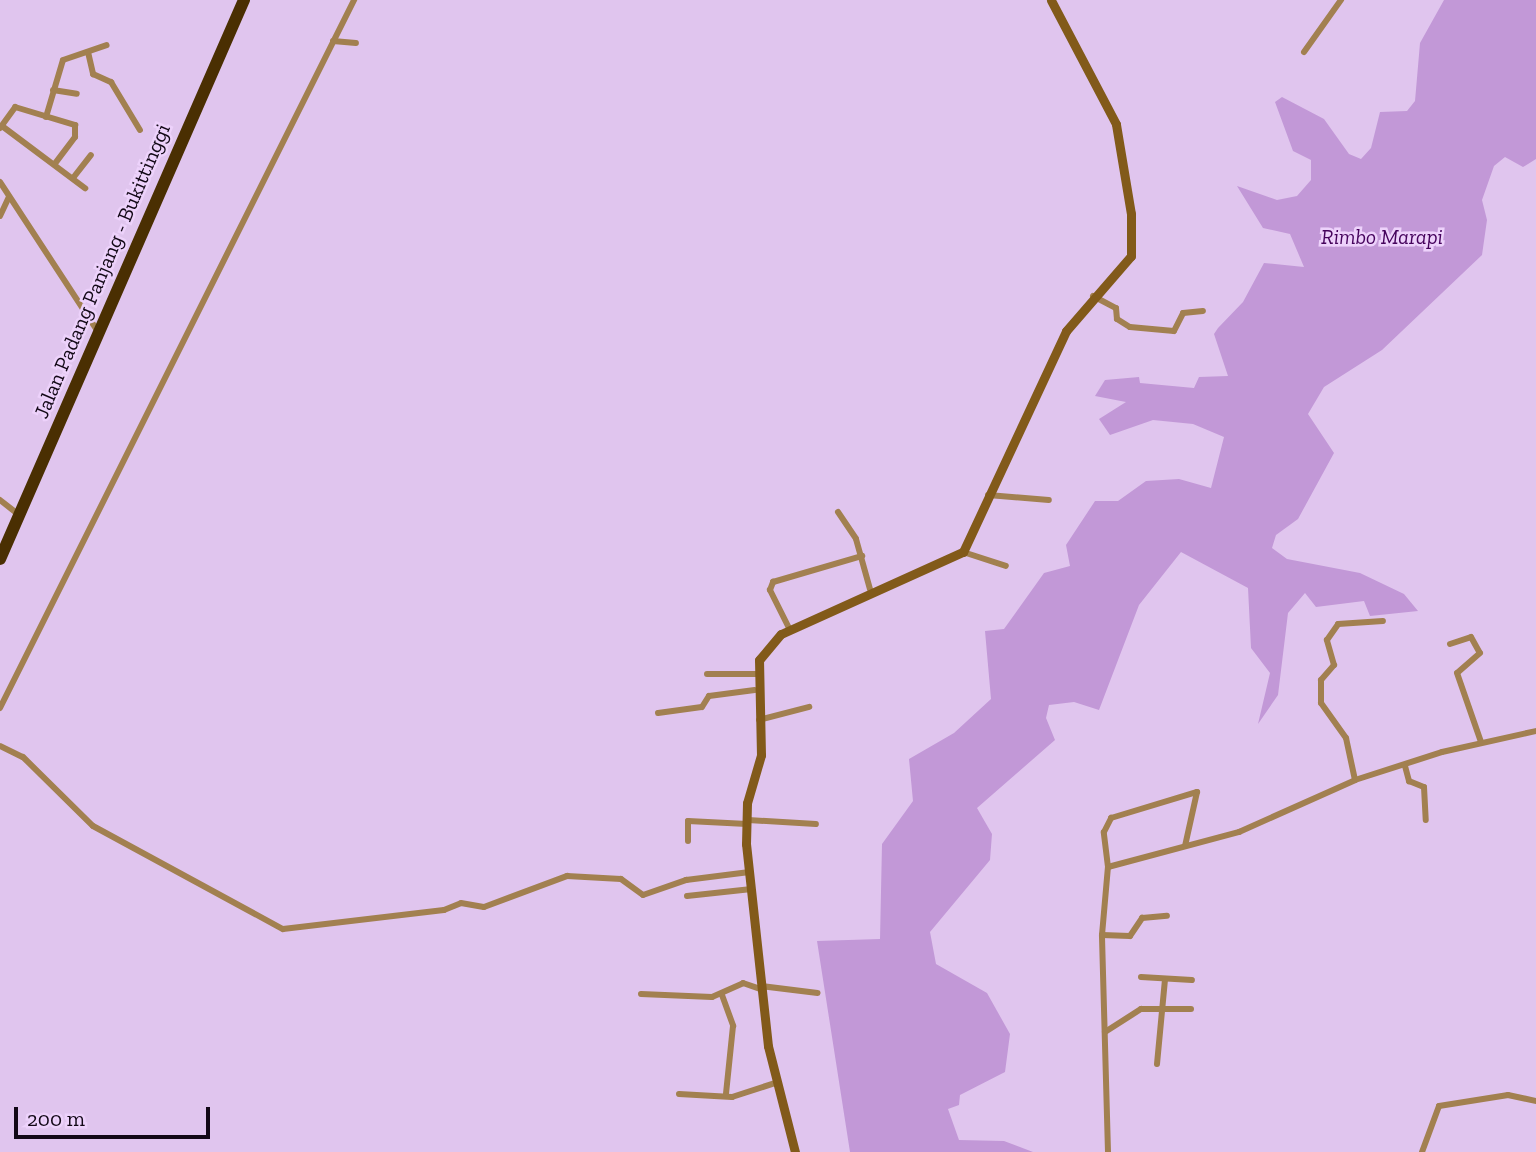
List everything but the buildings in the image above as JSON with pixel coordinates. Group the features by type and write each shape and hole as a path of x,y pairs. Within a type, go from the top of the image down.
{"highway":[{"name":"Jalan Padang Panjang - Bukittinggi","path":"0,559 97,330 244,0"}],"main road":[{"path":"795,1152 775,1083 761,987 750,872 747,822 761,755 756,674 762,649 785,632 870,589 962,552 986,494 1066,331 1093,296 1131,256 1131,214 1112,113 1051,0"}],"street":[{"path":"0,708 354,0"},
{"path":"1304,52 1341,0"},
{"path":"333,41 356,43"},
{"path":"46,117 63,60 107,45"},
{"path":"88,51 93,74 111,82 140,130"},
{"path":"53,90 78,94"},
{"path":"55,164 77,130 15,107 1,127 85,188"},
{"path":"73,178 91,155"},
{"path":"0,182 97,330"},
{"path":"0,216 9,197"},
{"path":"1093,296 1116,308 1117,319 1129,327 1174,331 1183,313 1203,311"},
{"path":"986,494 1049,500"},
{"path":"0,500 19,515"},
{"path":"838,512 862,556 870,589"},
{"path":"962,552 1006,566"},
{"path":"785,632 770,590 773,582 862,556"},
{"path":"1355,780 1344,734 1321,702 1321,680 1334,665 1327,640 1340,624 1383,621"},
{"path":"1450,644 1472,637 1480,653 1457,674 1481,742"},
{"path":"707,674 756,674"},
{"path":"658,713 702,708 709,696 755,690"},
{"path":"759,720 809,708"},
{"path":"1108,867 1252,827 1355,780 1481,742 1536,731"},
{"path":"0,746 23,757 93,826 294,931 444,910 461,902 488,906 558,877 621,879 643,895 686,880 750,872"},
{"path":"1405,766 1409,782 1424,787 1426,820"},
{"path":"1108,1152 1102,935 1108,867 1104,832 1111,818 1197,792 1185,846"},
{"path":"688,841 688,821 816,824"},
{"path":"687,896 752,889"},
{"path":"1102,935 1130,936 1142,918 1167,916"},
{"path":"1142,977 1192,980"},
{"path":"1157,1064 1166,980"},
{"path":"641,994 722,995 743,983 818,993"},
{"path":"722,995 733,1026 726,1094"},
{"path":"1105,1032 1141,1009 1191,1009"},
{"path":"679,1094 726,1094 736,1097 775,1083"},
{"path":"1422,1152 1439,1105 1508,1095 1536,1101"}],"green space":[{"name":"Rimbo Marapi","path":"1444,0 1536,0 1536,159 1523,167 1505,157 1494,166 1482,200 1487,220 1482,255 1382,350 1324,387 1308,414 1334,453 1298,519 1276,535 1272,548 1287,559 1360,573 1404,594 1418,611 1370,616 1364,601 1316,607 1305,593 1288,613 1278,695 1258,724 1270,673 1251,648 1248,588 1181,552 1139,605 1099,710 1074,702 1049,705 1046,718 1055,740 977,808 992,834 990,860 930,932 936,964 987,993 1010,1034 1005,1072 960,1095 959,1105 948,1109 959,1140 1004,1141 1033,1152 850,1152 817,941 880,939 882,844 913,801 909,759 954,733 991,699 985,631 1004,629 1044,573 1070,566 1066,545 1095,501 1118,501 1146,481 1179,479 1211,488 1224,437 1193,424 1153,420 1110,435 1099,419 1126,402 1095,396 1105,380 1139,377 1140,383 1194,388 1199,377 1228,376 1214,334 1218,328 1243,302 1264,263 1304,267 1290,234 1263,228 1237,186 1277,200 1297,196 1311,180 1311,160 1293,151 1275,102 1282,97 1324,119 1349,154 1361,159 1371,148 1380,112 1407,111 1415,101 1420,43"}]}
